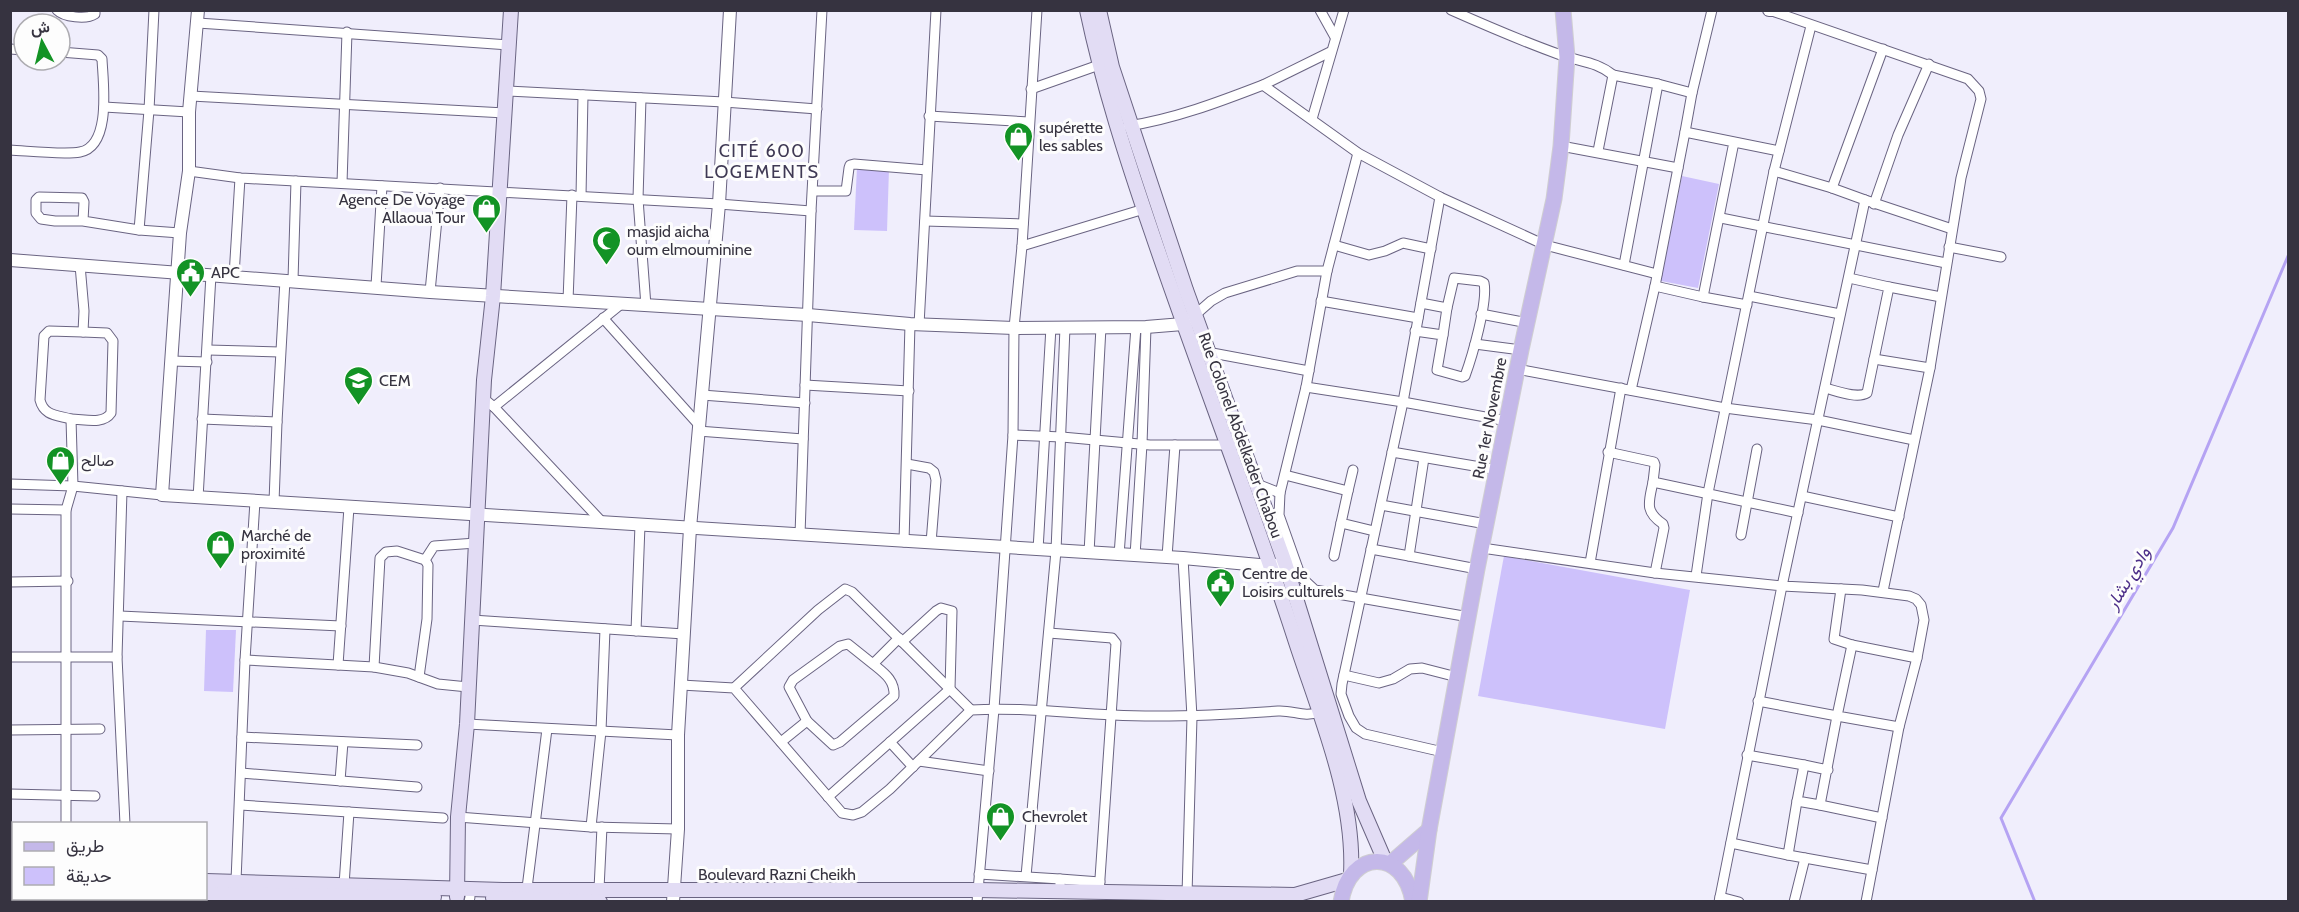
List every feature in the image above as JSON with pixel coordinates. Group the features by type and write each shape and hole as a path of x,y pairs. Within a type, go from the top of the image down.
{"main road":[{"path":"463,896 458,818 467,724 477,515 489,403 493,296 511,10"},
{"name":"Rue Colonel Abdelkader Chabou","path":"1087,10 1099,65 1117,128 1226,446 1277,564 1359,801 1388,862"},
{"name":"Rue Colonel Abdelkader Chabou","path":"1099,10 1112,68 1207,352 1257,484 1318,712 1343,791 1352,850 1349,877"},
{"name":"Rue 1er Novembre","path":"1419,902 1429,830 1477,569 1517,369 1545,245 1561,146 1567,57 1563,10"},
{"path":"1341,902 1349,877 1363,865 1388,862 1429,830"},
{"path":"1388,862 1405,879 1413,902"},
{"name":"Boulevard Razni Cheikh","path":"207,894 365,899 463,896 527,888 599,895 977,896 1060,886 1227,898 1295,895 1349,877"},
{"name":"Boulevard Razni Cheikh","path":"207,881 344,885 463,896 569,901 599,895"}],"street":[{"path":"57,10 62,15 90,17 95,10"},
{"path":"139,230 149,110 154,10"},
{"path":"674,896 678,830 678,735 690,528 718,204 729,10"},
{"path":"800,535 822,10"},
{"path":"904,542 909,391 925,221 936,10"},
{"path":"977,896 994,709 1013,435 1014,328 1022,246 1037,10"},
{"path":"1320,10 1335,37"},
{"path":"1312,119 1344,10"},
{"path":"1451,10 1567,57 1601,65 1613,75 1692,93"},
{"path":"1590,563 1608,452 1657,274 1692,93 1712,10"},
{"path":"1773,11 1811,26 1929,64 1968,80 1975,85 1981,99 1961,178 1930,369 1883,591"},
{"path":"162,495 180,233 189,171 189,112 198,17 508,45"},
{"path":"1696,576 1708,493 1762,226 1811,26"},
{"path":"342,183 347,32"},
{"path":"1832,188 1883,49"},
{"path":"1117,128 1149,123 1221,101 1263,85 1330,52"},
{"path":"10,150 82,152 93,144 99,134 104,107 100,57 72,53"},
{"path":"1739,902 1720,899 1758,701 1840,314 1870,202 1929,64"},
{"path":"1031,89 1099,65"},
{"path":"1598,151 1613,75"},
{"path":"1624,265 1658,84"},
{"path":"1263,85 1358,153 1440,197 1545,245 1657,274"},
{"path":"506,91 817,109"},
{"path":"568,302 584,95"},
{"path":"191,96 505,113"},
{"path":"641,98 638,199 646,306"},
{"path":"104,107 189,112"},
{"path":"929,116 1029,122"},
{"path":"1685,132 1779,151"},
{"path":"1703,297 1734,142"},
{"path":"1561,146 1598,151 1678,168"},
{"path":"1358,153 1327,271 1306,387 1280,493 1279,515 1305,581 1314,590 1469,617"},
{"path":"813,191 846,191 849,168 854,164 927,170"},
{"path":"189,171 240,178 577,195 812,211"},
{"path":"1774,171 1832,188 1952,229"},
{"path":"234,276 240,178"},
{"path":"274,502 280,352 289,280 296,181"},
{"path":"376,286 382,186"},
{"path":"430,292 440,189"},
{"path":"83,221 84,202 82,198 39,197 36,200 36,213 40,219 83,221 139,230 180,233"},
{"path":"1440,197 1403,402 1359,598 1341,694 1356,728 1365,734 1443,752"},
{"path":"1022,246 1144,209"},
{"path":"1720,218 1946,263"},
{"path":"925,221 1023,225"},
{"path":"1334,245 1369,255 1403,243 1431,249"},
{"path":"1949,247 2001,257"},
{"path":"10,260 568,302 808,315 915,325 1014,328 1141,327 1183,324 1211,301 1225,293 1297,271 1327,271"},
{"path":"80,265 84,311 83,332"},
{"path":"198,498 211,275"},
{"path":"1454,278 1480,281 1485,287 1475,344 1466,373 1462,377 1440,371 1436,367 1447,308 1454,278"},
{"path":"1849,278 1941,297"},
{"path":"1654,286 1703,297 1840,314"},
{"path":"1825,388 1865,395 1889,287"},
{"path":"1321,301 1418,318"},
{"path":"1421,303 1447,308"},
{"path":"603,523 489,403 620,305"},
{"path":"1481,314 1528,323"},
{"path":"603,318 698,428 803,439"},
{"path":"1038,550 1051,327"},
{"path":"1026,876 1056,551 1065,327"},
{"path":"1089,553 1101,327"},
{"path":"1119,555 1127,442 1141,327"},
{"path":"1135,556 1142,444 1141,327"},
{"path":"49,331 83,332 107,333 113,341 111,413 108,418 102,420 71,419 47,413 42,408 40,400 44,336 49,331"},
{"path":"1415,331 1443,335"},
{"path":"1475,344 1521,350"},
{"path":"208,351 280,352"},
{"path":"1207,352 1309,370"},
{"path":"1874,359 1930,369"},
{"path":"171,361 207,362"},
{"path":"1517,369 1725,408 1818,420 1914,440"},
{"path":"805,385 909,391"},
{"path":"1306,387 1507,421"},
{"path":"702,395 805,403"},
{"path":"66,822 65,656 68,581 66,510 73,486 71,419"},
{"path":"202,419 277,422"},
{"path":"1013,435 1142,444 1226,446 1242,442"},
{"path":"1167,557 1175,445"},
{"path":"1741,535 1757,449"},
{"path":"1392,452 1498,470"},
{"path":"1608,452 1654,462 1648,506 1651,516 1663,524 1664,528 1655,573"},
{"path":"1409,556 1424,459"},
{"path":"907,464 929,468 934,472 936,480 931,543"},
{"path":"1334,556 1353,470"},
{"path":"1285,475 1348,491"},
{"path":"1653,482 1798,513"},
{"path":"10,484 73,486 198,498 1277,564"},
{"path":"1257,484 1280,493"},
{"path":"122,491 117,657 125,822"},
{"path":"1802,496 1899,517"},
{"path":"236,881 245,660 255,501"},
{"path":"1381,505 1486,524"},
{"path":"338,665 349,507"},
{"path":"10,509 66,510"},
{"path":"1341,523 1374,531"},
{"path":"636,631 640,525"},
{"path":"418,677 427,619 428,565 426,560 434,546 476,543"},
{"path":"1482,548 1655,573 1782,586 1883,591 1909,596 1922,605 1924,620 1917,658 1899,727 1866,902"},
{"path":"1371,549 1477,569"},
{"path":"374,667 380,558 386,552 397,551 426,560"},
{"path":"1183,558 1192,717 1187,895"},
{"path":"10,582 68,581"},
{"path":"734,688 818,609 845,589 852,592 971,710"},
{"path":"1841,589 1833,635 1837,641 1917,658"},
{"path":"828,797 950,689 952,611 941,608 936,611 873,664"},
{"path":"120,616 341,626"},
{"path":"472,620 684,634"},
{"path":"591,826 601,731 606,629"},
{"path":"1048,633 1112,638 1116,643 1099,887"},
{"path":"848,644 889,677 894,688 894,696 837,744 828,741 807,721 789,687 793,681 840,646 848,644"},
{"path":"1820,805 1852,645"},
{"path":"10,657 117,657"},
{"path":"245,660 374,667 408,673 438,684 468,687"},
{"path":"1344,675 1379,683 1393,679 1410,669 1422,668 1457,677"},
{"path":"681,685 734,688 842,813 853,815 862,812 890,789 971,710 1041,710 1192,717 1286,711 1311,716 1318,712"},
{"path":"1758,701 1899,727"},
{"path":"781,742 807,721"},
{"path":"467,724 678,735"},
{"path":"10,730 100,729"},
{"path":"527,888 547,729"},
{"path":"242,737 417,745"},
{"path":"340,781 343,742"},
{"path":"890,742 916,764 989,771"},
{"path":"1748,755 1828,770"},
{"path":"1788,855 1804,765"},
{"path":"241,773 417,787"},
{"path":"10,794 95,796"},
{"path":"1797,801 1882,818"},
{"path":"240,805 443,818"},
{"path":"344,885 350,812"},
{"path":"458,818 678,830"},
{"path":"599,895 602,827"},
{"path":"1731,843 1872,870"},
{"path":"1794,902 1805,858"},
{"path":"979,873 1026,876 1060,886"}],"green space":[{"path":"857,167 889,169 887,231 854,230"},
{"path":"1682,176 1719,184 1698,288 1661,281"},
{"path":"1504,556 1690,590 1665,729 1478,696"},
{"path":"206,630 236,630 233,692 204,691"}],"waterway":[{"name":"وادي بشار","path":"2035,902 2001,818 2173,528 2288,256"}],"place":[{"name":"supérette les sables","path":"1018,162"},
{"name":"Agence De Voyage Allaoua Tour","path":"486,234"},
{"name":"masjid aicha oum elmouminine","path":"606,266"},
{"name":"APC","path":"190,298"},
{"name":"CEM","path":"358,406"},
{"name":"صالح","path":"60,486"},
{"name":"Marché de proximité","path":"220,570"},
{"name":"Centre de Loisirs culturels","path":"1221,608"},
{"name":"Chevrolet","path":"1001,842"}],"district":[{"name":"CITÉ 600 LOGEMENTS","path":"762,161"}]}
